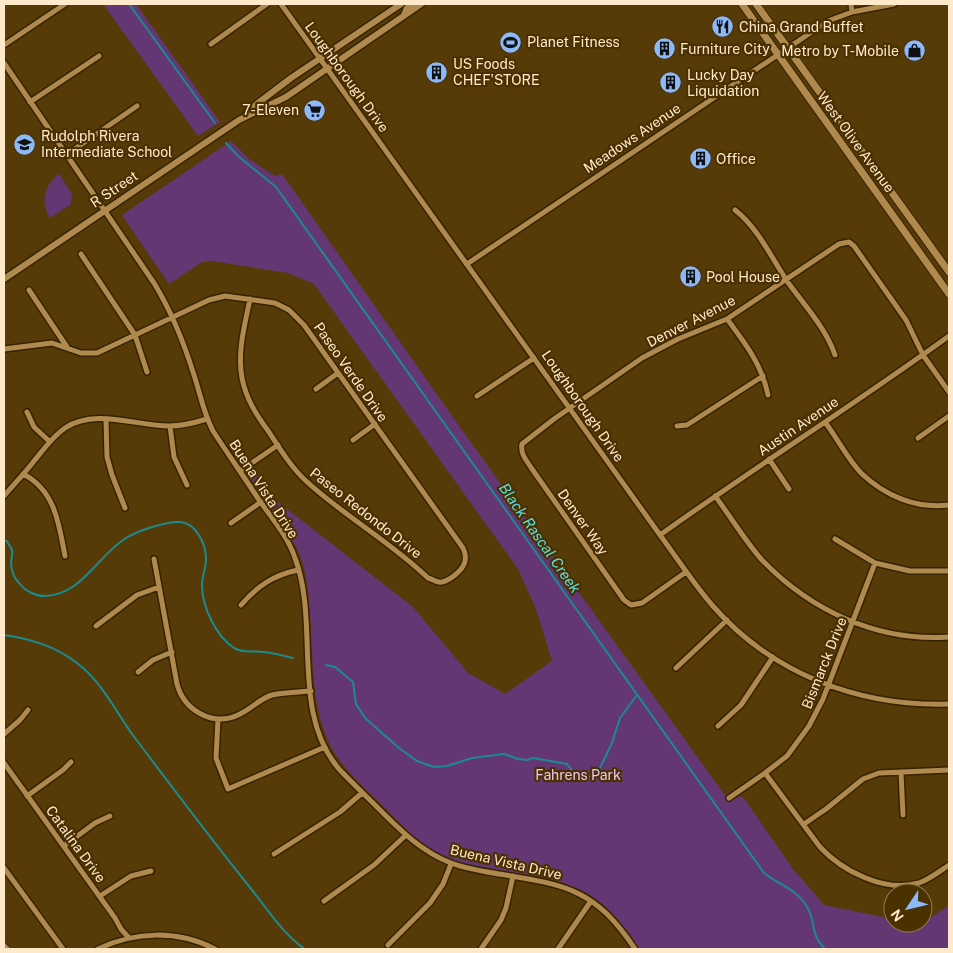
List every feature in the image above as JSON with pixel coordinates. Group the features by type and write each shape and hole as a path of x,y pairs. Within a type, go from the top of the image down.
{"main road":[{"name":"West Olive Avenue","path":"742,4 949,294"},
{"name":"West Olive Avenue","path":"756,4 949,272"}],"street":[{"path":"4,45 64,4"},
{"path":"211,44 267,4"},
{"name":"Loughborough Drive","path":"281,4 686,572 726,620 773,657 798,672 829,686 870,698 898,703 917,705 949,704"},
{"name":"R Street","path":"239,120 258,103 401,4"},
{"path":"403,16 413,4"},
{"name":"R Street","path":"4,279 239,120 285,97 421,4"},
{"path":"851,4 852,12"},
{"name":"Meadows Avenue","path":"467,264 828,21 852,12 894,4"},
{"path":"30,102 99,56"},
{"name":"Buena Vista Drive","path":"4,62 154,282 173,316 194,373 206,418 295,557 304,599 311,691 316,724 325,748 336,765 362,793 406,835 426,851 451,864 562,886 577,892 601,908 614,921 635,949"},
{"path":"66,155 137,106"},
{"path":"734,210 749,224 829,339 835,355"},
{"name":"Denver Avenue","path":"570,408 650,354 678,339 727,319 839,244 848,242 854,246 906,320 923,355"},
{"path":"81,254 135,335 147,372"},
{"path":"29,290 67,347"},
{"name":"Paseo Verde Drive","path":"4,348 52,343 81,353 97,353 209,300 225,296 275,303 289,310 304,325 463,548"},
{"name":"Paseo Redondo Drive","path":"250,299 242,337 242,379 252,406 290,462 306,481 428,578 443,582 459,572 466,559 463,548"},
{"path":"727,319 756,359 768,395"},
{"name":"Austin Avenue","path":"660,535 949,336"},
{"path":"923,355 949,392"},
{"path":"476,396 534,358"},
{"path":"316,389 338,373"},
{"path":"677,426 687,425 763,376"},
{"name":"Denver Way","path":"570,408 522,444 521,450 532,469 619,592 631,605 642,603 686,572"},
{"path":"27,412 34,427 49,441"},
{"path":"918,438 949,416"},
{"path":"4,496 49,441 73,424 91,418 170,426 185,425 206,418"},
{"path":"106,419 107,457 125,508"},
{"path":"825,422 860,471 877,487 896,498 917,504 929,506 949,505"},
{"path":"353,440 375,424"},
{"path":"170,426 174,457 187,485"},
{"path":"240,471 278,445"},
{"path":"769,459 790,489"},
{"path":"23,474 33,478 43,488 50,500 57,517 65,556"},
{"path":"715,496 761,559 812,602 852,622 901,635 949,637"},
{"path":"231,523 261,502"},
{"path":"835,539 875,563 910,571 949,571"},
{"path":"154,559 179,689 186,703 204,716 218,719 236,716 271,696 311,691"},
{"name":"Bismarck Drive","path":"729,798 787,756 802,737 829,686 875,563"},
{"path":"241,605 260,585 282,574 298,570"},
{"path":"96,626 137,595 160,587"},
{"path":"676,668 726,620"},
{"path":"138,672 159,656 172,652"},
{"path":"718,726 741,705 773,657"},
{"path":"4,734 28,710"},
{"path":"218,719 216,758 228,790 325,748"},
{"path":"27,796 71,762"},
{"name":"Catalina Drive","path":"4,763 129,938"},
{"path":"804,824 863,779 879,773 949,770"},
{"path":"900,772 903,815"},
{"path":"765,773 820,847 844,868 877,881 902,885 918,883 930,878 949,865"},
{"path":"274,854 340,812 362,793"},
{"path":"64,846 110,816"},
{"path":"324,902 374,865 406,835"},
{"path":"388,946 430,904 443,884 451,864"},
{"path":"4,868 63,949"},
{"path":"100,896 131,876 151,871"},
{"path":"481,949 501,920 506,908 513,876"},
{"path":"558,949 591,901"},
{"path":"98,949 129,938 156,935 181,937 197,941 215,949"}],"green space":[{"path":"103,4 136,4 220,122 198,136"},
{"name":"Fahrens Park","path":"231,141 249,159 275,176 282,174 457,423 724,794 743,797 793,869 824,905 883,917 883,933 933,933 933,916 949,905 949,949 640,949 610,911 596,899 581,890 546,878 453,860 429,848 413,835 364,788 331,747 322,723 316,698 308,589 303,564 293,541 257,488 250,474 254,470 274,499 413,607 468,673 505,694 552,661 536,609 518,569 314,284 288,273 212,261 202,262 169,284 122,215"},
{"path":"59,174 72,194 71,204 50,218 45,206 45,194 50,183"}],"waterway":[{"name":"Black Rascal Creek","path":"129,4 215,123"},
{"name":"Black Rascal Creek","path":"226,143 238,156 276,187 764,873 793,891 803,901 812,918 817,938 825,949"},
{"path":"4,541 7,541 12,550 11,562 17,581 30,593 45,596 58,594 79,582 106,555 131,535 168,523 186,523 199,535 206,553 202,582 204,602 211,620 221,636 227,643 238,650 268,652 293,658"},
{"path":"4,635 33,641 51,648 69,657 86,670 222,852 277,922 290,937 305,949"},
{"path":"326,665 335,667 353,682 356,704 365,718 417,761 434,767 447,766 472,758 504,754 518,759 527,760 533,758 567,764 577,774 592,777 600,768 612,743 620,718 637,695"}],"place":[{"name":"China Grand Buffet","path":"723,27"},
{"name":"Planet Fitness","path":"511,42"},
{"name":"Furniture City","path":"664,49"},
{"name":"Metro by T-Mobile","path":"915,51"},
{"name":"US Foods CHEF'STORE","path":"437,72"},
{"name":"Lucky Day Liquidation","path":"671,83"},
{"name":"7-Eleven","path":"315,110"},
{"name":"Rudolph Rivera Intermediate School","path":"25,144"},
{"name":"Office","path":"700,159"},
{"name":"Pool House","path":"690,277"}]}
